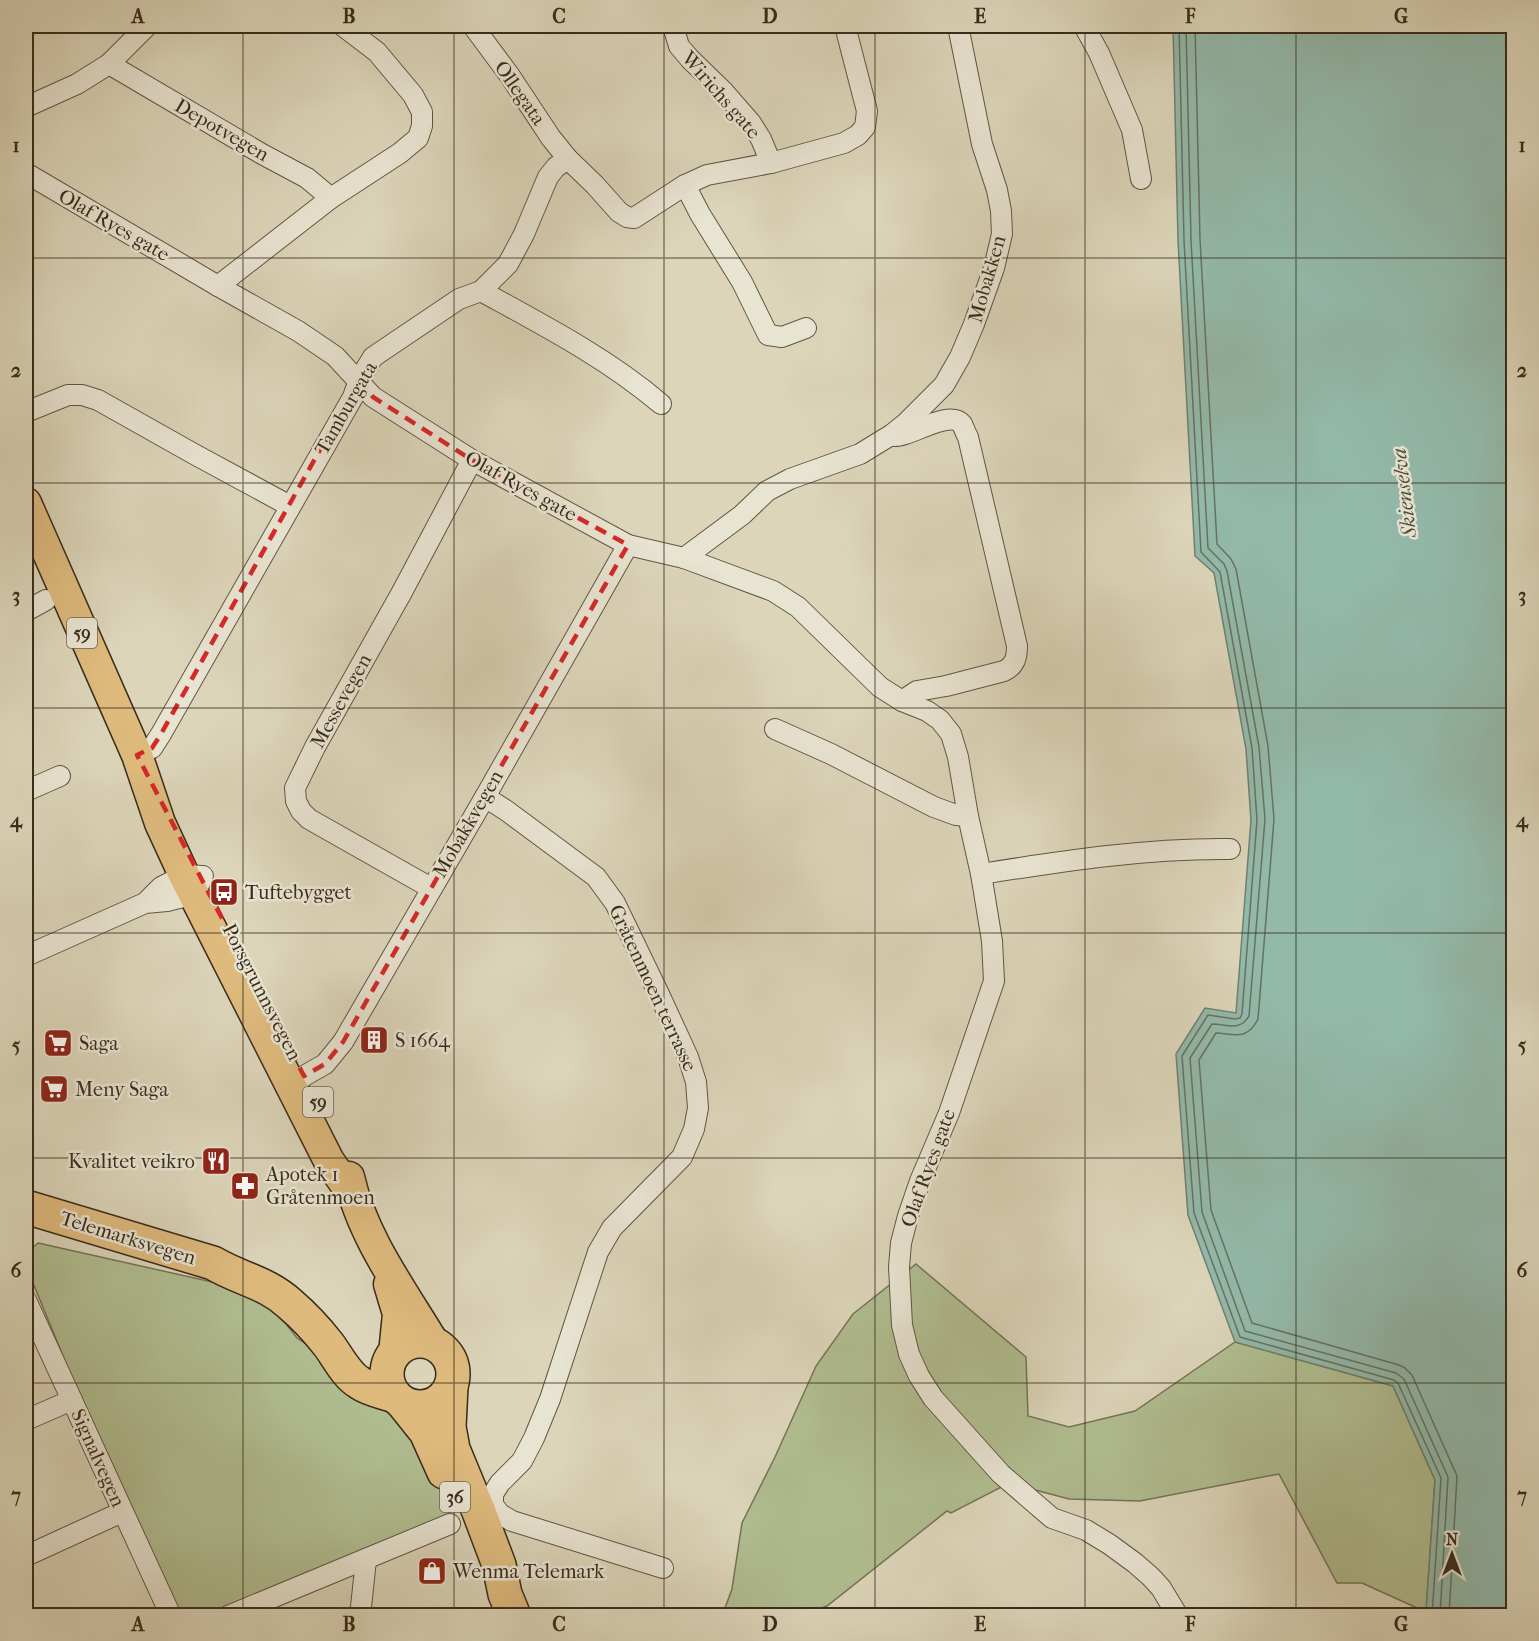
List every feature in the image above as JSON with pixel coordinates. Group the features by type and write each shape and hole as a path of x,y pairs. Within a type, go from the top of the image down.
{"highway":[{"name":"Telemarksvegen","path":"26,1208 213,1263 230,1273 274,1291 328,1343 343,1366 359,1383 399,1399"},
{"name":"Telemarksvegen","path":"26,1230 82,1247 212,1273 230,1273"},
{"path":"393,1354 400,1347 415,1341 426,1341 435,1345"},
{"name":"Telemarksvegen","path":"328,1343 350,1353 375,1358 393,1354"},
{"name":"Porsgrunnsvegen","path":"435,1345 443,1350 452,1367 449,1437 499,1565 509,1605"},
{"name":"Porsgrunnsvegen","path":"393,1354 387,1370 390,1387 426,1432 489,1572 509,1605"},
{"path":"399,1399 420,1407 430,1406 446,1395 451,1386"}],"main road":[{"name":"Porsgrunnsvegen","path":"26,503 138,759 173,817 194,882 298,1081 329,1161 353,1195 378,1250 435,1345"},
{"name":"Porsgrunnsvegen","path":"378,1250 398,1314 393,1354"}],"street":[{"path":"26,107 77,84 110,64 147,26"},
{"path":"218,286 332,198 400,153 418,138 422,126 422,112 413,95 377,52 343,26"},
{"name":"Ollegata","path":"473,26 551,138 619,212 634,218 685,185"},
{"name":"Wirichs gate","path":"673,26 679,46 751,123 762,139 771,163"},
{"path":"806,328 782,337 768,335 742,282 685,185 707,175 771,163 844,143 858,135 865,127 867,111 845,26"},
{"name":"Mobakken","path":"684,558 742,515 767,491 790,479 860,454 891,435 944,385 960,357 990,279 1002,234 997,190 982,144 958,26"},
{"path":"1084,26 1099,53 1132,130 1141,179"},
{"name":"Depotvegen","path":"110,64 307,178 332,198"},
{"name":"Tamburgata","path":"138,759 152,748 161,735 353,397 359,380 373,357 459,299 481,291 508,264 524,234 548,177 556,167 568,159"},
{"name":"Olaf Ryes gate","path":"26,173 298,331 335,356 373,397 472,460 628,545 684,558 772,591 798,608 880,687 940,720 951,734 958,757 992,941 994,981 949,1113 908,1216 899,1267 902,1325 909,1354 933,1398 1001,1474 1052,1518 1086,1530 1109,1544 1151,1577 1161,1588 1178,1616"},
{"path":"481,291 593,354 661,404"},
{"path":"26,412 68,395 82,394 98,400 290,506"},
{"name":"Mobakken","path":"891,435 902,436 942,421 955,420 961,423 968,437 1017,654 1009,669 978,679 917,691 902,701"},
{"name":"Messevegen","path":"431,888 309,819 301,811 296,801 295,788 315,747 402,592 472,460"},
{"name":"Mobakkvegen","path":"298,1081 325,1064 343,1041 628,545"},
{"path":"26,611 46,600"},
{"path":"776,729 831,754 934,807 956,815 968,816"},
{"path":"26,791 60,776"},
{"name":"Gråtenmoen terrasse","path":"485,797 596,876 615,903 688,1057 696,1082 699,1108 694,1129 682,1157 612,1228 601,1246 550,1399 534,1438 522,1461 493,1494 493,1505 500,1514 512,1521 663,1568"},
{"path":"981,874 1110,856 1198,849 1230,849"},
{"path":"26,956 145,903 160,887 194,882"},
{"name":"Signalvegen","path":"26,1300 171,1616"},
{"path":"26,1420 72,1400"},
{"path":"26,1556 122,1512"},
{"path":"228,1616 450,1524"},
{"path":"360,1616 366,1560"}],"highlighted area":[{"path":"359,380 373,397 472,460 628,545 343,1042 325,1064 304,1076 137,755 152,748 161,734"}],"shaded area":[{"path":"38,1243 248,1290 272,1306 297,1338 320,1353 383,1406 414,1428 446,1492 450,1524 226,1615 171,1615 122,1512 70,1373 26,1266 26,1254"},
{"path":"916,1264 1026,1357 1028,1416 1069,1427 1135,1411 1235,1342 1393,1386 1435,1480 1426,1612 1362,1583 1337,1583 1279,1474 1140,1501 1069,1499 1009,1483 951,1513 947,1511 827,1606 802,1615 722,1616 732,1589 742,1523 816,1366 853,1314"}],"water":[{"name":"Skienselva","path":"1173,26 1513,26 1513,1615 1428,1615 1426,1612 1435,1480 1393,1386 1235,1342 1188,1215 1176,1054 1205,1008 1236,1013 1251,820 1246,749 1214,573 1195,556 1178,240"}],"place":[{"name":"Tuftebygget","path":"224,892"},
{"name":"S 1664","path":"374,1040"},
{"name":"Saga","path":"58,1043"},
{"name":"Meny Saga","path":"54,1089"},
{"name":"Kvalitet veikro","path":"216,1161"},
{"name":"Apotek 1 Gråtenmoen","path":"245,1186"},
{"name":"Wenma Telemark","path":"432,1571"}]}
